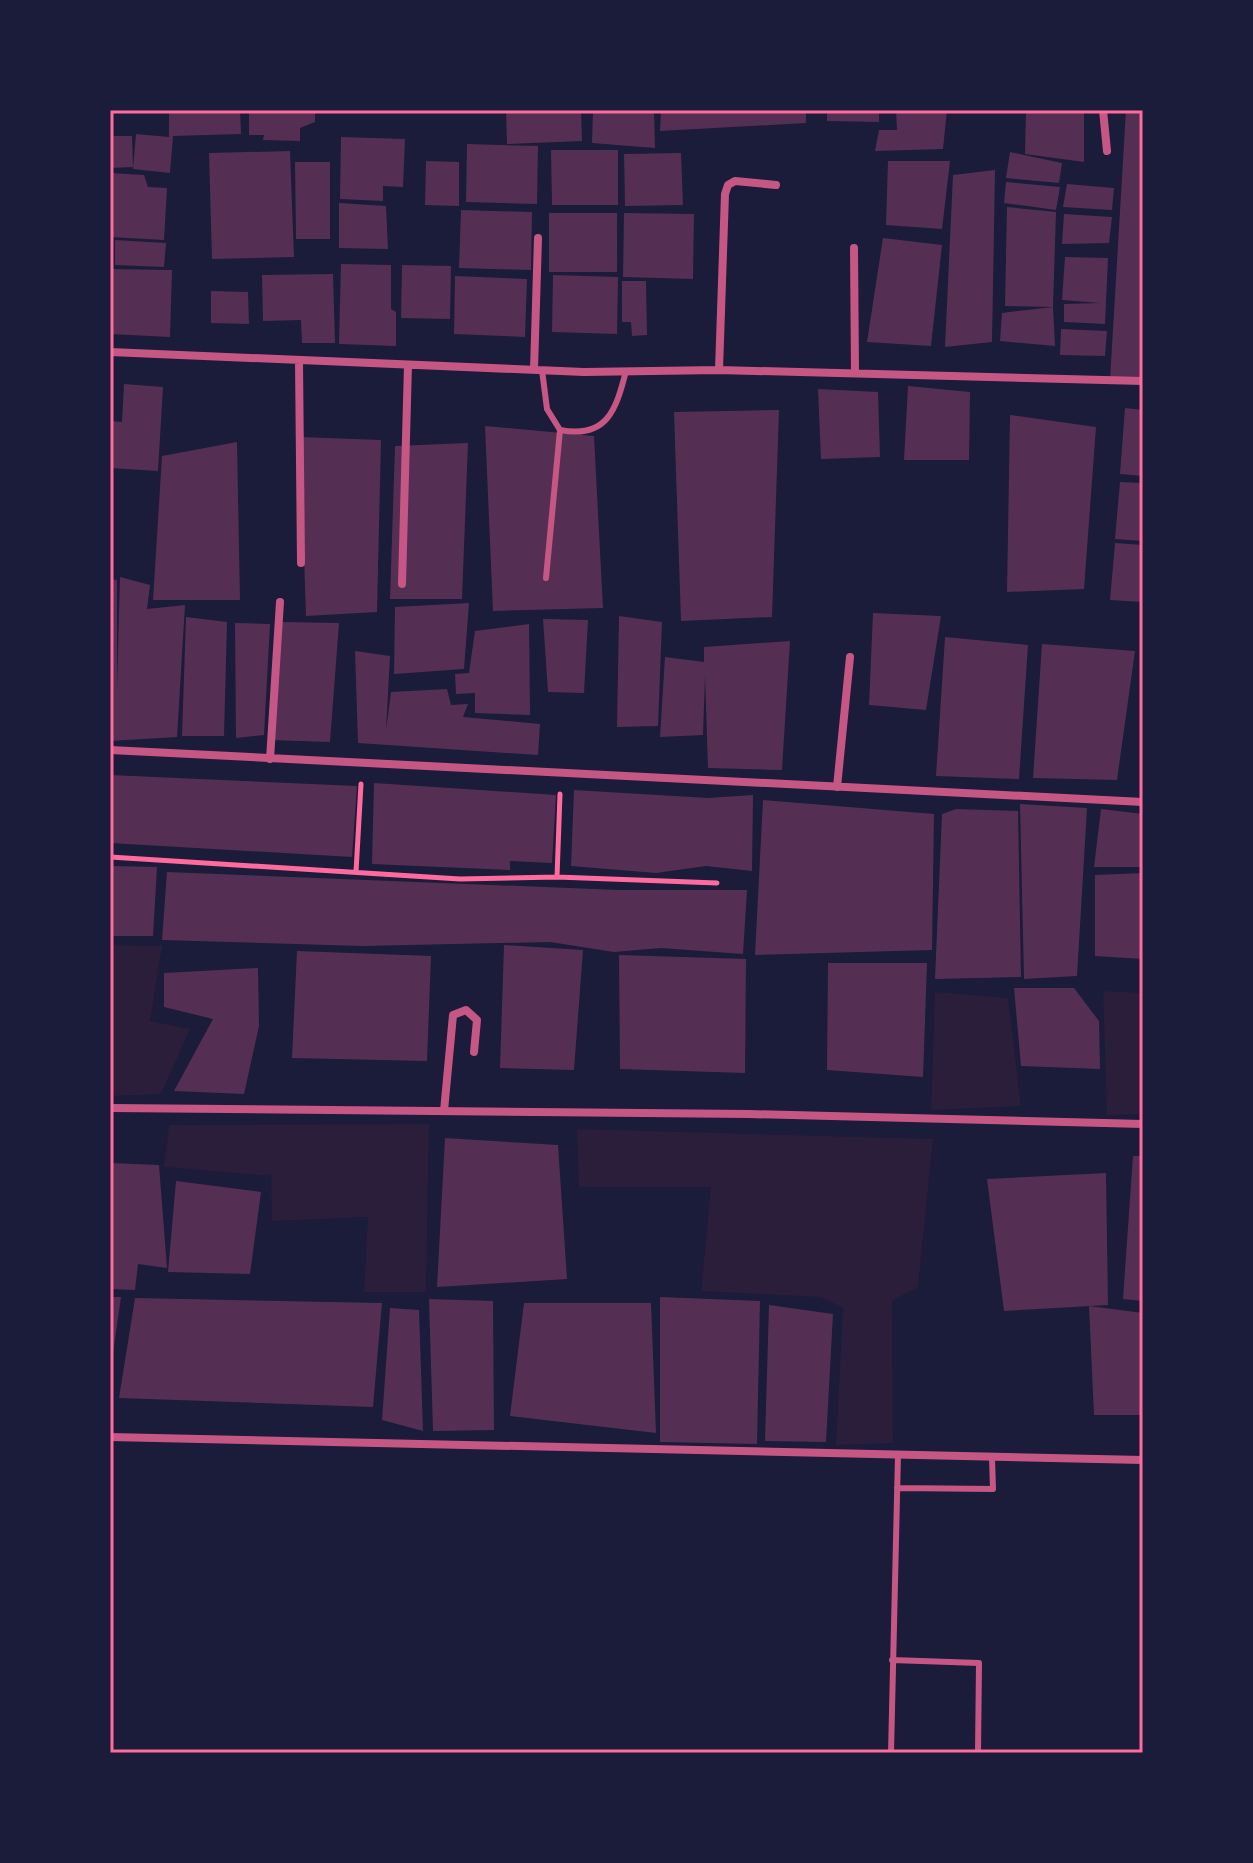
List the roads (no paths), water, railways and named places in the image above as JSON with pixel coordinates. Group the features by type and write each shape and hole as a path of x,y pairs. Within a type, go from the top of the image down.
{"street":[{"path":"1103,110 1107,151"},
{"path":"719,370 725,194 728,185 735,181 776,185"},
{"path":"538,238 538,370"},
{"path":"854,248 855,373"},
{"path":"110,352 538,370 719,370 1143,381"},
{"path":"299,361 301,563"},
{"path":"402,584 408,365"},
{"path":"270,759 280,602"},
{"path":"837,787 850,657"},
{"path":"110,750 1143,802"},
{"path":"444,1111 453,1015 466,1010 477,1020 474,1052"},
{"path":"110,1108 749,1114 1143,1124"},
{"path":"110,1437 1143,1460"}],"lane":[{"path":"538,370 547,409 560,430 546,578"},
{"path":"560,430 580,434 600,425 616,409 626,371"},
{"path":"891,1753 898,1455"},
{"path":"897,1488 993,1489 992,1458"},
{"path":"892,1660 991,1664"},
{"path":"978,1753 979,1663"}]}
